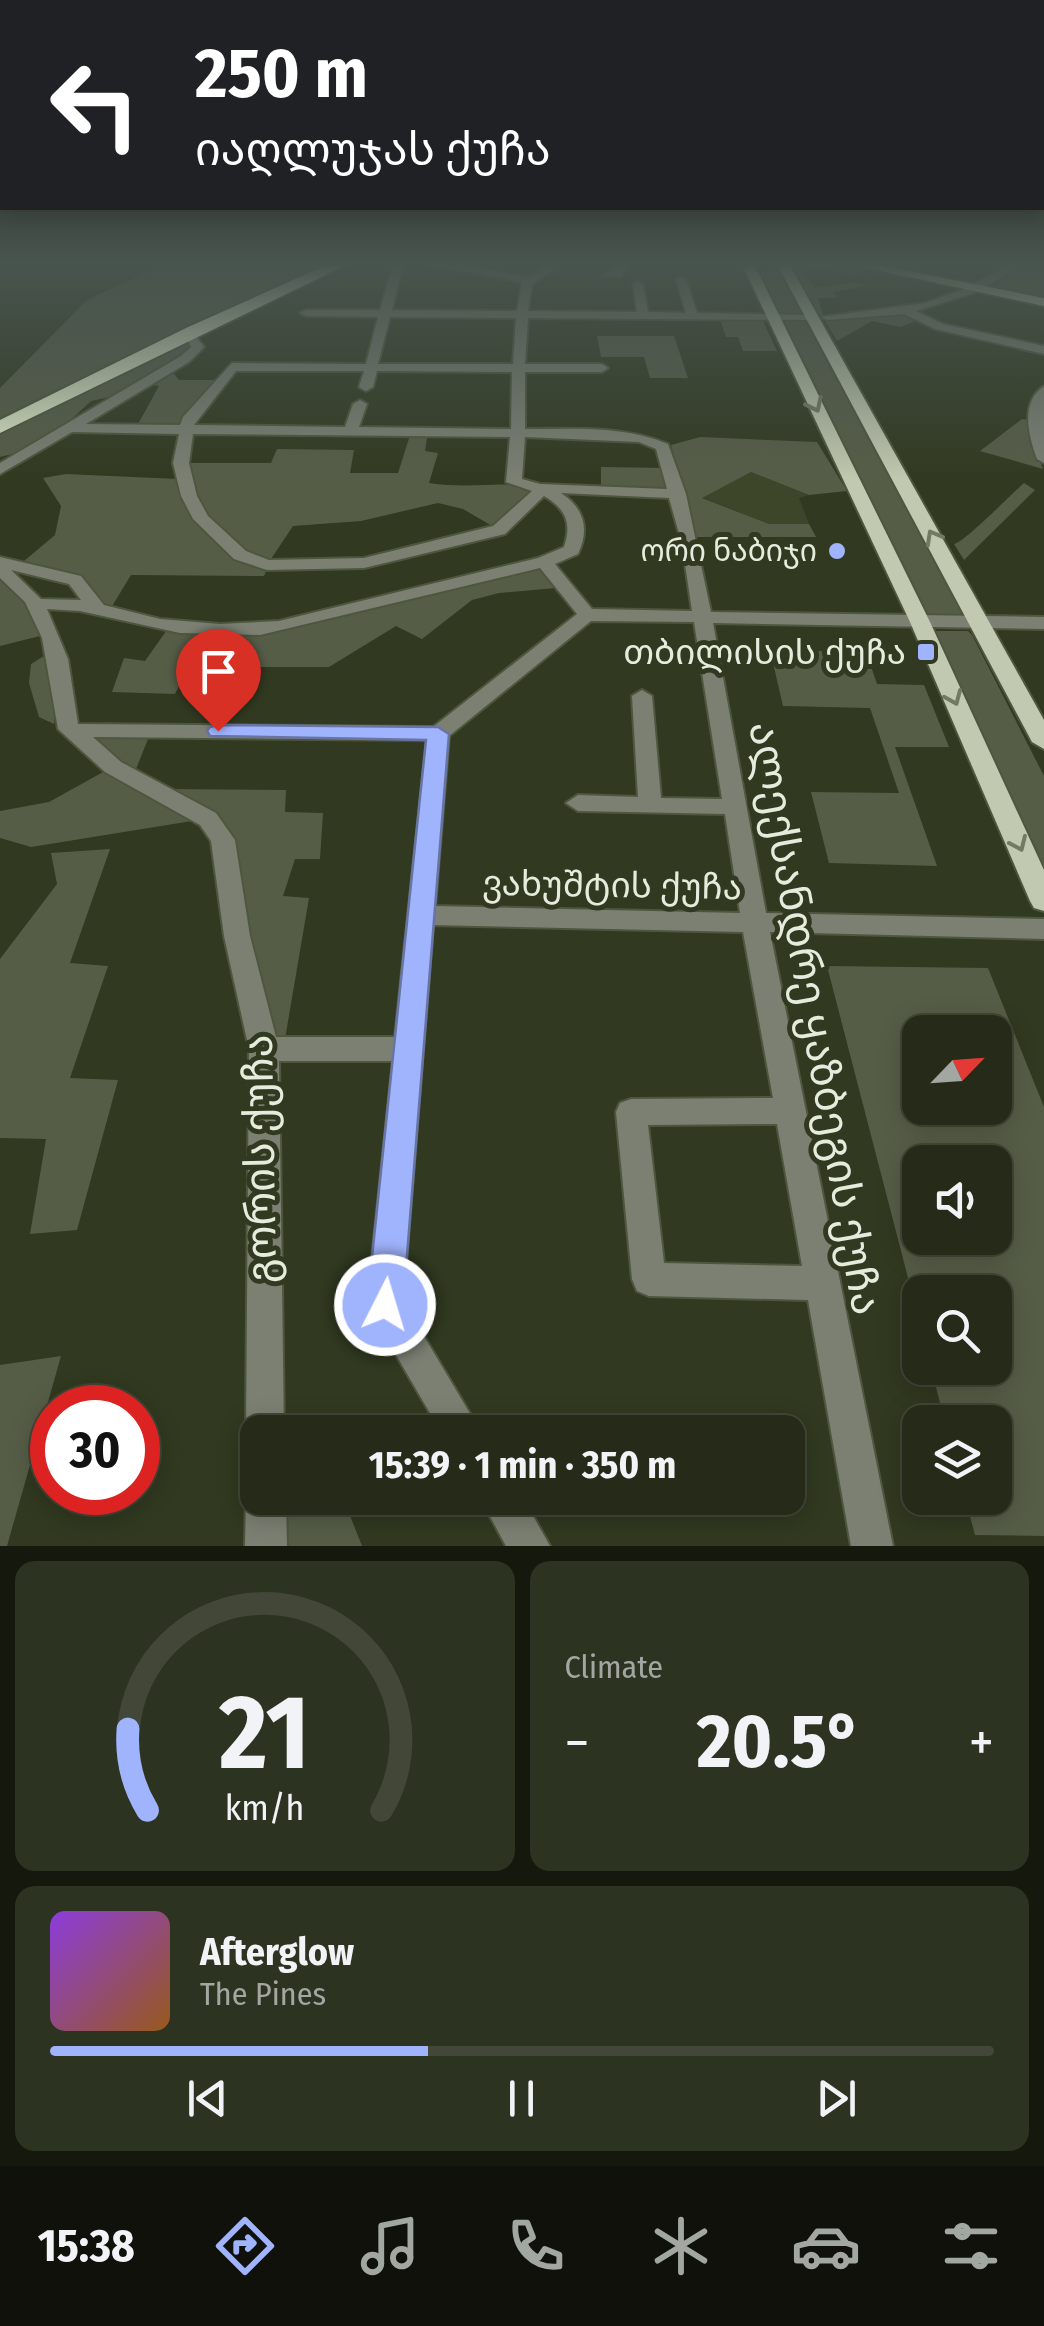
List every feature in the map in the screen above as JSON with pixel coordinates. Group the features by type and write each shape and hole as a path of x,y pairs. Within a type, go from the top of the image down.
{"highway":[{"path":"0,427 182,336"}],"main road":[{"path":"784,336 920,622 1044,900"},
{"path":"828,336 1044,742"}],"street":[{"path":"0,470 192,354 198,347 190,336"},
{"path":"366,387 381,336"},
{"path":"521,336 520,433 514,482 545,488 678,494"},
{"path":"981,336 1044,350"},
{"path":"437,386 446,347"},
{"path":"292,385 301,365"},
{"path":"545,488 499,530 364,563 267,565 240,555 200,520 180,462 188,420 232,367 602,368"},
{"path":"1044,390 1037,403 1044,459"},
{"path":"350,432 360,404"},
{"path":"271,431 281,408"},
{"path":"68,428 520,433"},
{"name":"ალექსანდრე ყაზბეგის ქუჩა","path":"520,433 622,434 656,442 663,447 678,494 872,1546"},
{"path":"0,461 23,457"},
{"path":"37,606 58,601 95,606 122,616 244,632 279,627 544,562 572,550 580,531 577,516 545,488"},
{"path":"544,562 587,615"},
{"path":"0,566 37,606 64,675 66,724 71,730 438,734 587,615 1044,623"},
{"path":"0,566 75,580 95,606"},
{"path":"642,696 650,805"},
{"name":"გორის ქუჩა","path":"71,730 113,768 216,827 224,840 237,936 264,1050 265,1415"},
{"path":"438,734 385,1305 452,1415"},
{"path":"578,802 736,807"},
{"name":"ვახუშტის ქუჩა","path":"419,915 1044,929"},
{"path":"264,1050 408,1049"},
{"path":"791,1111 632,1112 649,1279 824,1283"},
{"path":"266,1515 266,1546"},
{"path":"511,1515 530,1546"}],"shaded area":[{"path":"51,336 169,336 0,424 0,388"},
{"path":"597,336 674,336 688,378 650,378 644,357 601,357"},
{"path":"770,336 777,351 743,351 738,337 726,337"},
{"path":"788,336 813,336 968,619 925,619"},
{"path":"188,340 192,346 171,364 118,395 91,401 63,427 21,452 0,457 0,430"},
{"path":"171,370 179,380 217,380 182,424 137,426 159,386 148,384"},
{"path":"1022,419 1030,420 1043,469 980,451"},
{"path":"411,432 428,432 425,451 438,453 429,483 545,487 499,530 463,509 438,503 361,521 293,526 267,565 219,538 201,514 181,463 271,463 277,449 354,450 350,473 398,473"},
{"path":"700,437 817,442 847,491 809,495 751,472 702,498 769,524 809,524 816,537 696,537 671,445"},
{"path":"601,467 670,468 678,494 601,493"},
{"path":"751,472 809,495 799,498 809,524 769,524 701,497"},
{"path":"66,474 178,479 200,525 221,546 267,569 264,576 131,575 111,608 98,601 80,577 24,561 55,535 61,506 43,478"},
{"path":"1024,483 1035,490 964,560 954,544"},
{"path":"539,566 556,588 499,593 472,600 422,639 396,626 329,667 248,667 253,659 193,658 175,694 112,692 124,658 145,661 169,627 242,635 281,630"},
{"path":"0,576 28,606 44,635 0,646"},
{"path":"931,631 968,631 972,635 1044,776 1044,869"},
{"path":"770,650 866,652 877,684 924,685 949,747 895,747 937,866 829,863 811,792 899,793 870,708 783,706"},
{"path":"49,653 58,676 54,724 39,717 29,683 31,664"},
{"path":"150,734 134,774 93,739 99,735"},
{"path":"105,771 192,821 31,847 0,838 0,811 49,802"},
{"path":"161,789 286,790 285,812 323,813 320,859 295,859 283,896 309,898 285,1039 270,1040 230,836"},
{"path":"110,849 70,963 108,966 70,1078 118,1080 77,1230 30,1234 46,1139 0,1138 0,959 57,884 51,853"},
{"path":"827,966 988,968 1007,1015 902,1015 902,1125 1012,1125 1012,1028 1044,1107 1044,1536 975,1535 970,1515 1012,1515 1012,1405 941,1405 935,1385 1012,1385 1012,1275 907,1275 902,1255 1012,1255 1012,1145 902,1145 902,1255"},
{"path":"61,1356 53,1385 30,1385 30,1465 7,1546 0,1546 0,1365"},
{"path":"280,1515 350,1515 362,1546 280,1546"}],"place":[{"name":"ორი ნაბიჯი","path":"837,551"},
{"name":"თბილისის ქუჩა","path":"926,652"}],"route":[{"path":"218,731 438,734 385,1305"}]}
